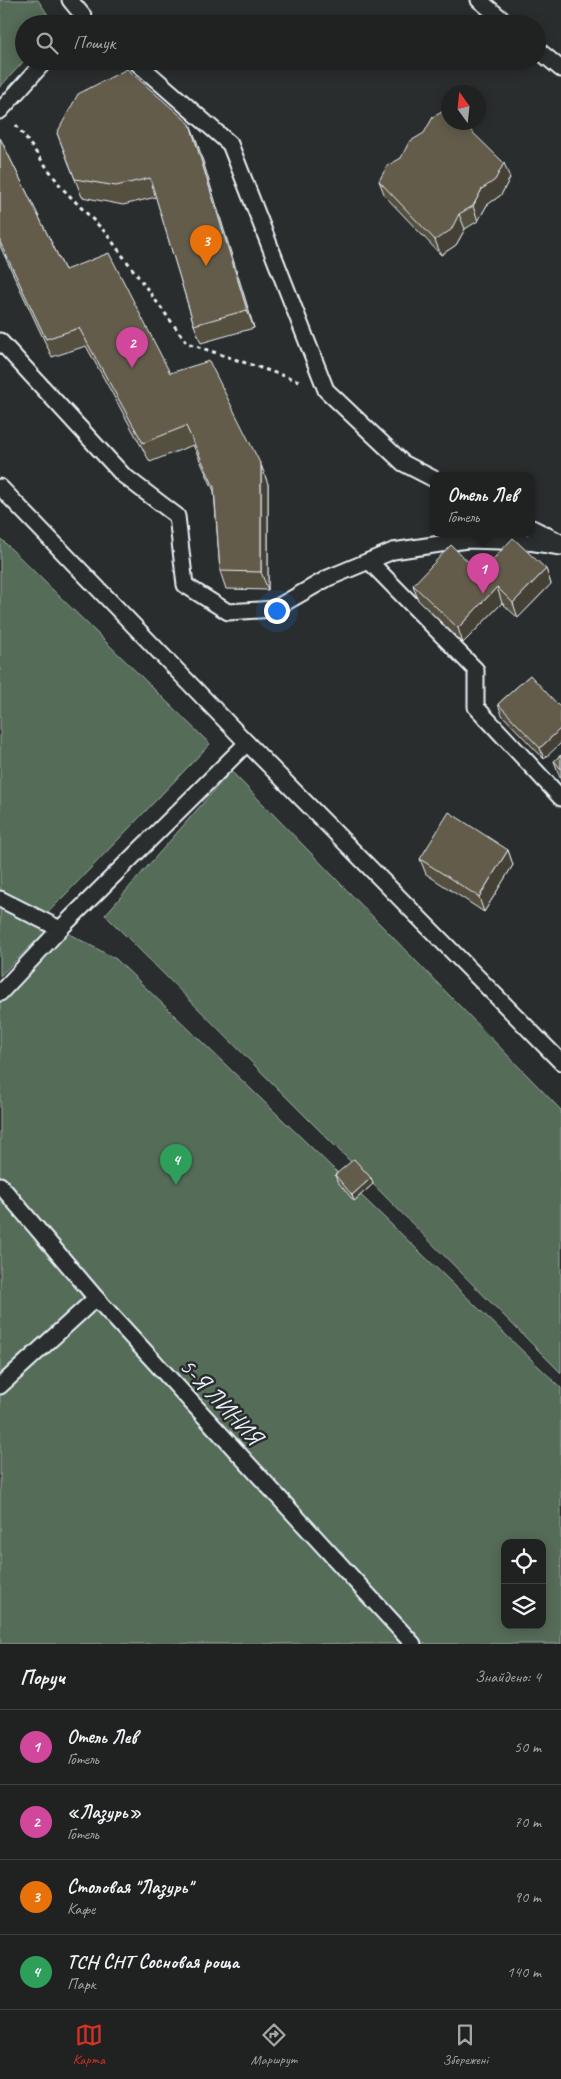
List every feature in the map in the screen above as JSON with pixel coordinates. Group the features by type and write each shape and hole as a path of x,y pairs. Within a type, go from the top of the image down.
{"lane":[{"path":"70,0 80,15"},
{"path":"479,0 497,15"},
{"path":"546,56 561,69"},
{"path":"2,109 37,70"},
{"path":"145,70 230,144 326,390 403,463 430,477"},
{"path":"0,341 123,475 177,516 185,585 228,612 274,608 328,578 393,551 467,540 529,542 561,547"},
{"path":"0,487 247,743 561,1062"},
{"path":"535,530 561,543"},
{"path":"369,561 476,670 476,707 561,798"},
{"path":"0,993 60,929 247,743"},
{"path":"0,898 60,929"},
{"name":"5-Я ЛИНИЯ","path":"0,1185 96,1298 413,1644"},
{"path":"0,1386 96,1298"}],"path":[{"path":"2,109 62,188 106,233 187,343 326,390"}],"green space":[{"path":"0,0 38,0 48,15 15,15 16,70 0,87"},
{"path":"0,538 210,744 39,922 0,893"},
{"path":"231,771 561,1110 561,1373 105,915"},
{"path":"0,898 45,932 0,976"},
{"path":"60,929 116,959 561,1388 561,1644 0,1644 0,983"}],"building":[{"path":"128,70 190,124 247,310 194,325 150,178 116,186 75,179 57,133 78,94"},
{"path":"441,112 441,130 470,130 504,163 495,180 482,189 473,206 459,214 451,230 435,240 379,181 387,166 401,158 409,142 424,133 433,117"},
{"path":"0,138 65,270 109,253 170,373 209,361 261,465 261,572 220,571 214,487 186,426 143,443 79,328 46,339 0,242"},
{"path":"513,538 546,569 513,603 497,587 458,628 413,585 451,545 480,573"},
{"path":"530,675 561,708 561,728 540,748 498,704"},
{"path":"561,755 561,769 554,761"},
{"path":"449,812 508,850 479,897 420,859"},
{"path":"354,1159 371,1178 352,1195 335,1175"}],"place":[{"name":"Столовая \"Лазурь\"","path":"206,266"},
{"name":"«Лазурь»","path":"132,368"},
{"name":"Отель Лев","path":"483,594"},
{"name":"ТСН СНТ Сосновая роща","path":"176,1185"}]}
